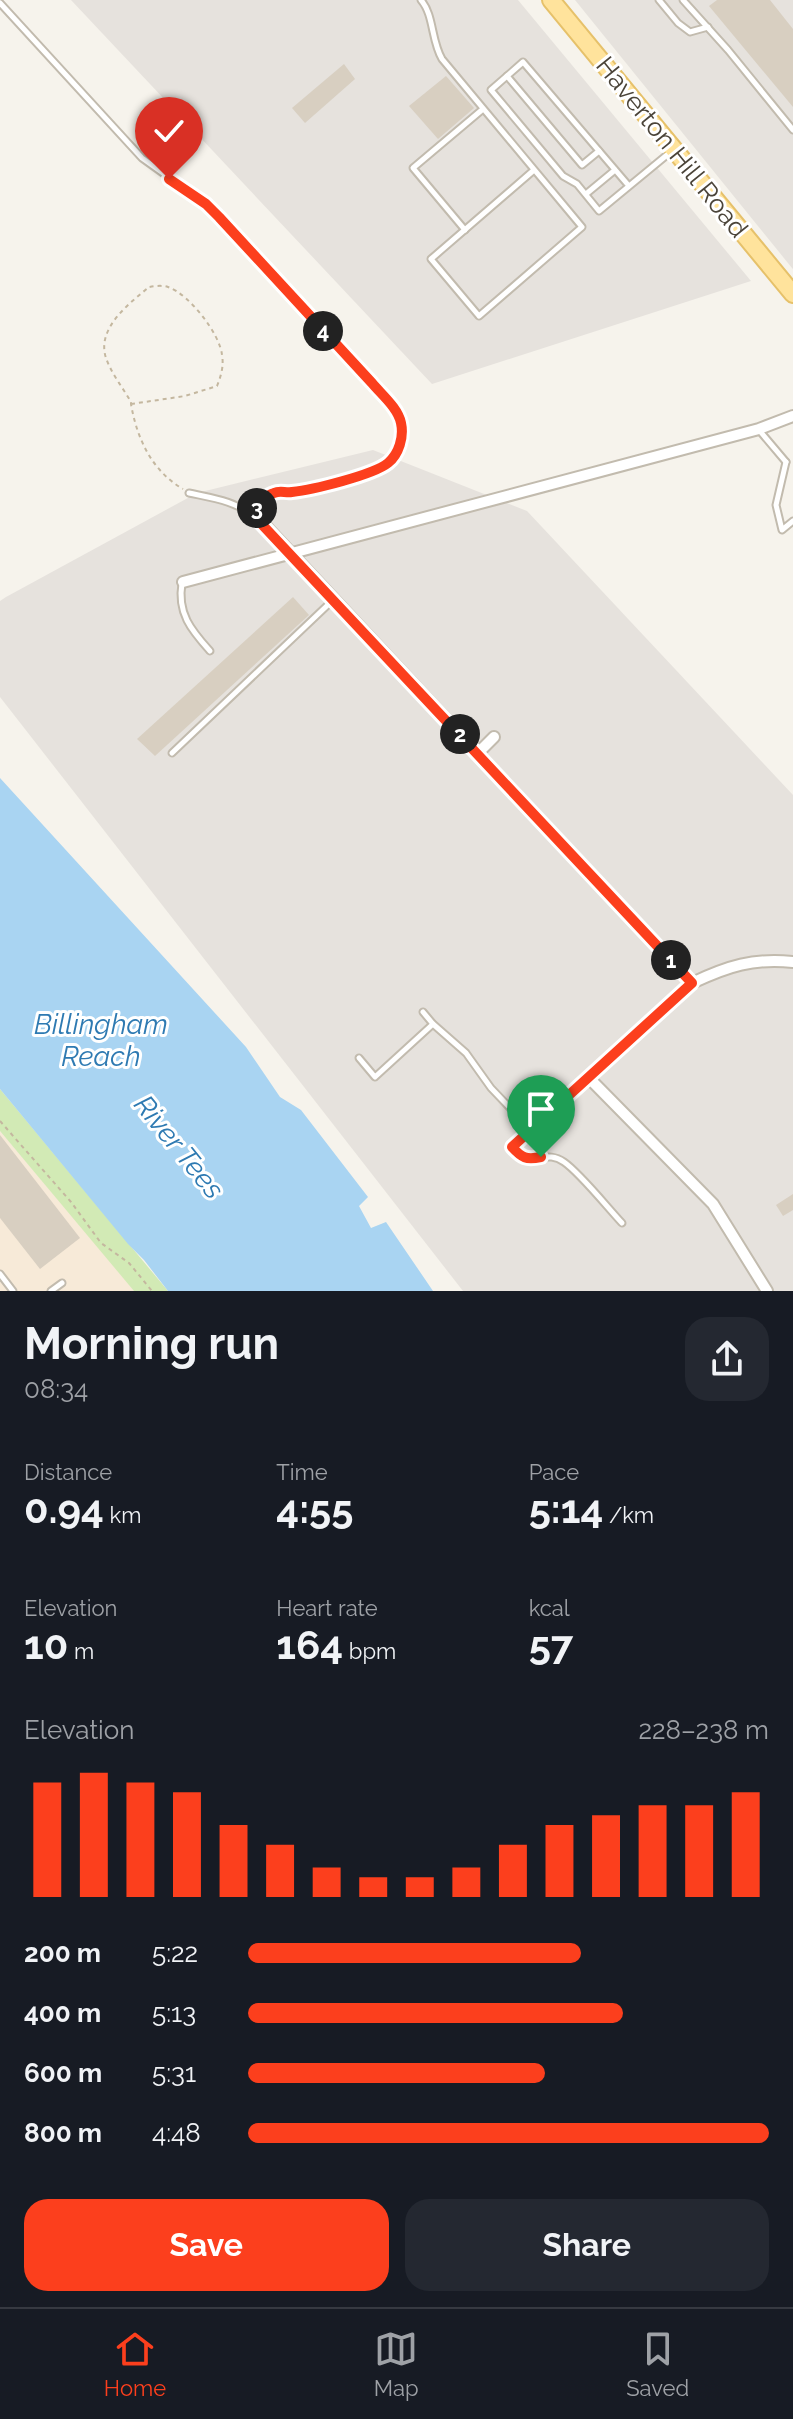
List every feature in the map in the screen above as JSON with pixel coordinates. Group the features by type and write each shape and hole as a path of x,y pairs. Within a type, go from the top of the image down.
{"main road":[{"name":"Haverton Hill Road","path":"551,0 793,294"}],"street":[{"path":"183,582 759,429 793,416"},
{"path":"257,518 692,983"},
{"path":"302,565 315,545"},
{"path":"478,753 494,737"},
{"path":"512,1147 692,983 723,969 764,959 793,962"},
{"path":"589,1078 713,1204 767,1291"}],"lane":[{"path":"421,0 429,10 434,44 442,59 582,227 479,316 431,259 534,170"},
{"path":"659,0 690,32 708,27"},
{"path":"683,0 793,130"},
{"path":"0,3 142,158 206,204 219,217 396,411 402,425 397,454 386,464 317,487 289,493 277,491 265,497 257,518 227,501 189,493"},
{"path":"629,186 523,62 491,90 563,176 577,184 599,211 674,149"},
{"path":"507,76 582,165 599,151"},
{"path":"465,230 413,168 483,109"},
{"path":"586,194 615,170"},
{"path":"759,429 790,461 776,505 782,530 793,521"},
{"path":"183,582 180,595 185,620 210,651"},
{"path":"172,753 334,600"},
{"path":"423,1012 466,1053 491,1088 531,1130"},
{"path":"359,1058 375,1077 433,1024"},
{"path":"512,1147 528,1160 551,1156 565,1162 622,1223"},
{"path":"0,1274 13,1291"},
{"path":"51,1291 62,1283"}],"path":[{"path":"131,404 185,396 217,386 222,373 223,356 219,339 199,313 170,287 149,287 139,295 120,313 104,346 106,359 131,404 142,447 175,485 189,493"},
{"path":"0,1121 71,1202 101,1243 129,1263 152,1291"}],"shaded area":[{"path":"71,0 518,0 751,281 432,384"},
{"path":"575,0 793,0 793,269 792,268"},
{"path":"373,450 527,511 793,795 793,1291 463,1291 0,697 0,601 6,597 197,493"},
{"path":"0,1131 122,1275 134,1291 0,1291"}],"green space":[{"path":"0,1089 168,1291 134,1291 0,1131"}],"water":[{"path":"0,778 246,1047 280,1097 301,1110 368,1197 359,1206 371,1228 386,1222 433,1291 168,1291 128,1244 0,1089"}],"building":[{"path":"717,0 770,0 793,29 793,107 709,6"},
{"path":"344,64 355,79 305,123 292,108"},
{"path":"446,76 474,108 438,139 409,106"},
{"path":"293,597 309,615 155,756 137,739"},
{"path":"0,1135 80,1238 40,1269 0,1218"},
{"path":"793,1194 793,1210 783,1216 776,1205"}],"route":[{"path":"169,179 193,194 219,217 372,383 396,411 402,425 397,454 386,464 317,487 289,493 277,491 265,497 253,515 692,983 512,1147 528,1160 541,1157"}],"water label":[{"name":"Billingham Reach","path":"101,1040"},
{"name":"River Tees","path":"179,1147"}]}
